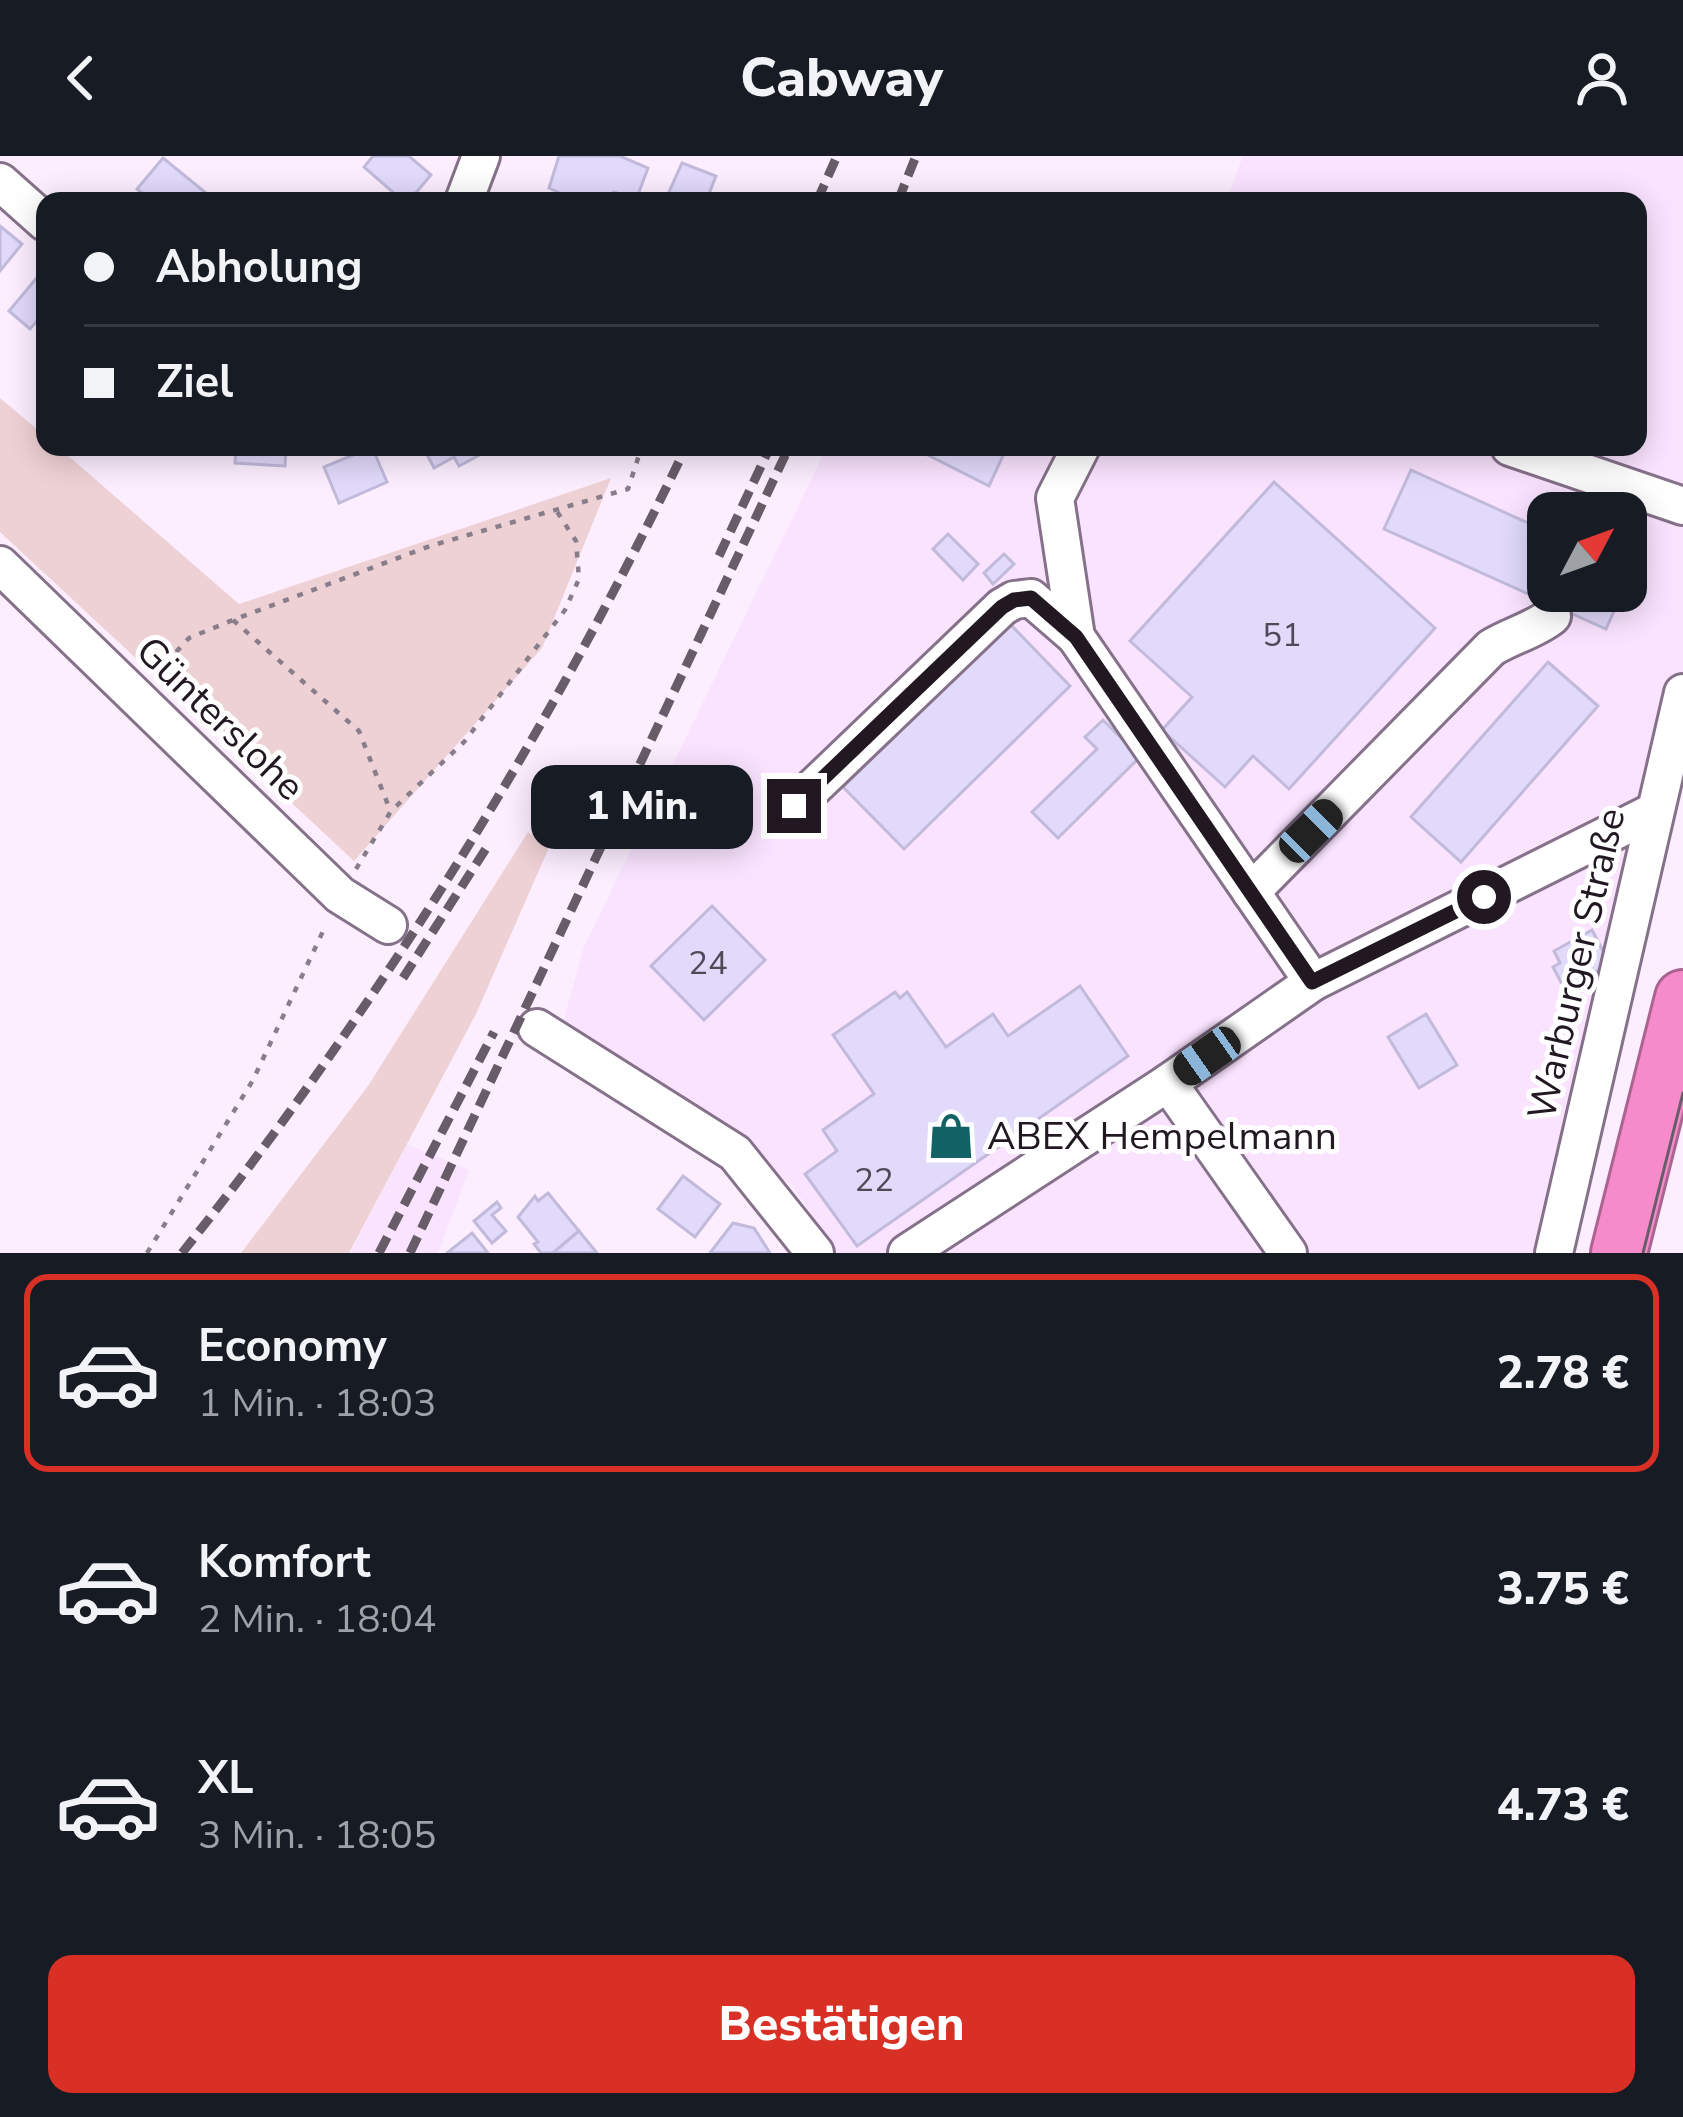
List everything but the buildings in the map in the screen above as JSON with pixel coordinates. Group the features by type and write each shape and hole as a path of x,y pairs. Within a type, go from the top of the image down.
{"highway":[{"path":"1619,1253 1683,998"}],"street":[{"path":"468,192 482,156"},
{"path":"0,182 36,214"},
{"path":"1076,456 1055,498 1076,637"},
{"path":"1536,456 1683,506"},
{"name":"Günterslohe","path":"0,565 340,895 388,925"},
{"path":"794,806 1014,600 1031,598 1076,637 1312,982"},
{"path":"1251,892 1491,649 1552,616"},
{"name":"Warburger Straße","path":"1554,1253 1683,693"},
{"path":"907,1253 1168,1083 1312,982 1655,811"},
{"path":"537,1028 735,1153 815,1253"},
{"path":"1168,1083 1288,1253"}],"path":[{"path":"135,695 189,638 430,546 628,489 638,456"},
{"path":"147,1253 253,1080 340,895 391,811 464,742 565,610 579,579 576,541 556,510"},
{"path":"233,620 358,731 391,811"}],"shaded area":[{"path":"1243,156 1683,156 1683,693 1554,1253 837,1253 792,1185 562,1025 584,947 823,456 1647,456 1647,192 1229,192"},
{"path":"0,398 36,428 36,456 68,456 239,604 611,478 542,648 354,861 0,532"},
{"path":"528,832 550,845 476,1014 349,1253 241,1253 368,1086"},
{"path":"407,1144 469,1170 438,1253 350,1253"}],"tram line":[{"path":"1643,1253 1683,1093"}],"railway":[{"path":"821,192 837,156"},
{"path":"902,192 916,156"},
{"path":"182,1253 325,1063 457,864 577,659 682,456"},
{"path":"719,556 766,456"},
{"path":"410,1253 785,456"},
{"path":"403,978 487,847"},
{"path":"379,1253 494,1032"}],"place":[{"name":"ABEX Hempelmann","path":"951,1136"}],"route":[{"path":"794,806 1002,607 1031,598 1076,637 1312,982 1484,897"}]}
